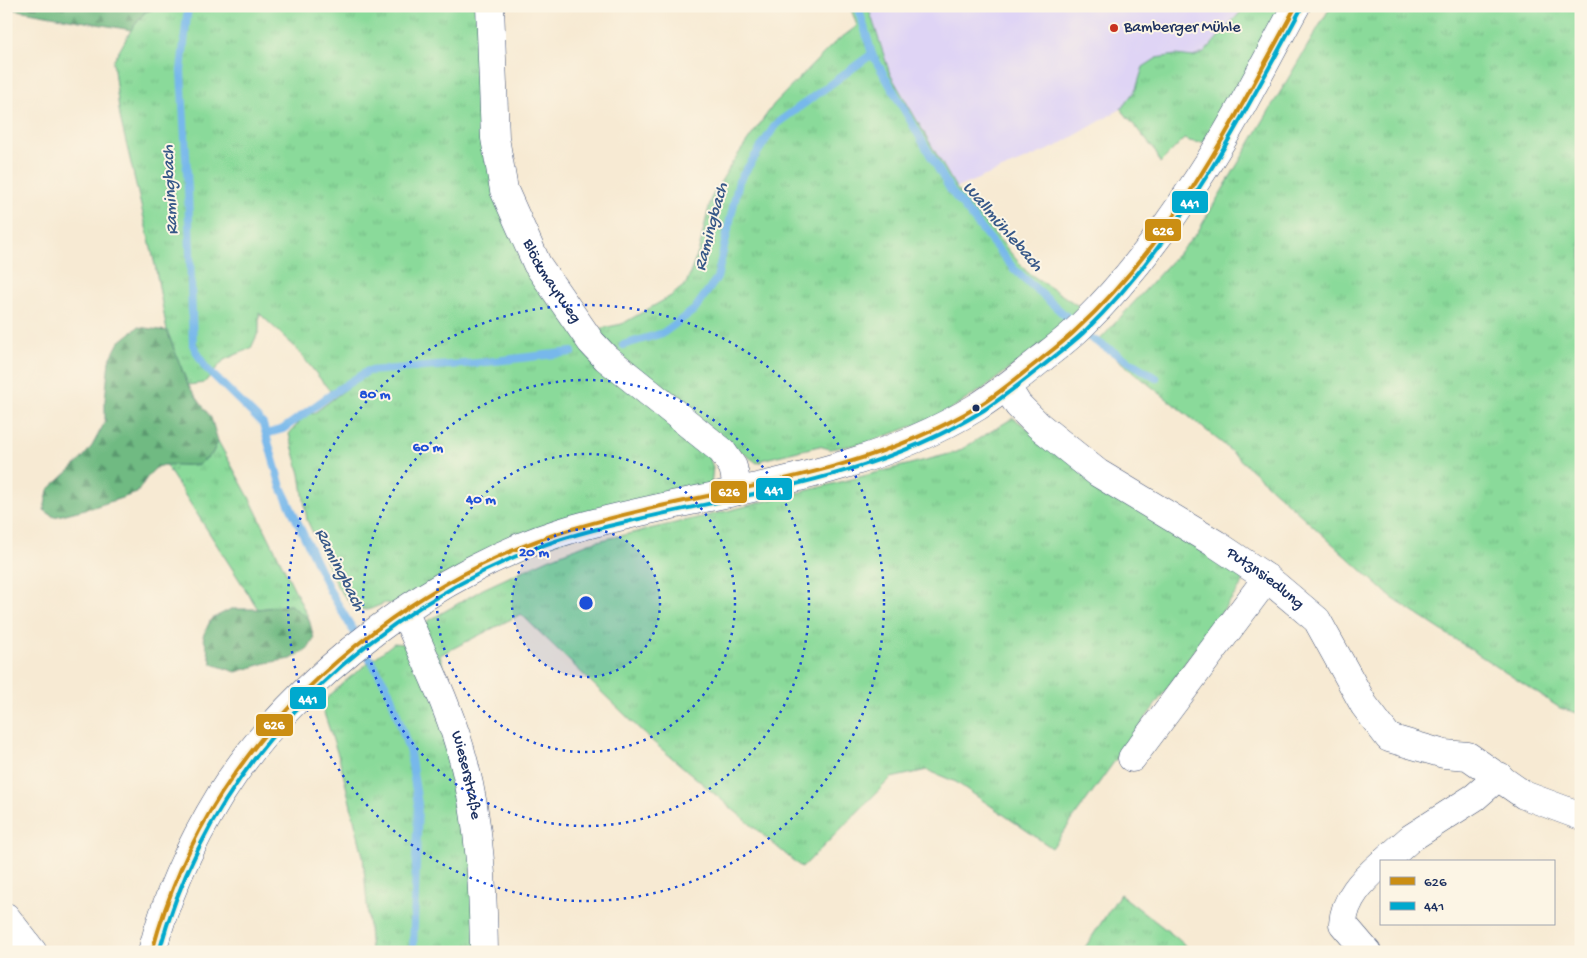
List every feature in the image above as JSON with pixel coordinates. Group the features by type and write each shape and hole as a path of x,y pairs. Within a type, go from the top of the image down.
{"street":[{"name":"Blöckmayrweg","path":"490,6 495,138 504,190 537,264 591,342 606,358 722,451 733,467 738,491"},
{"path":"152,952 159,924 175,880 193,843 222,792 274,724 314,684 358,646 397,616 473,569 516,548 580,527 676,503 738,491 849,465 895,448 976,408 1007,387 1079,328 1138,263 1201,175 1296,6"},
{"name":"Putznsiedlung","path":"1007,387 1018,405 1038,426 1098,473 1216,544 1267,578 1317,620 1364,705 1390,738 1444,754 1468,756 1524,795 1581,816"},
{"path":"1132,758 1267,578"},
{"name":"Wieserstraße","path":"397,616 444,704 464,762 477,832 484,919 484,952"},
{"path":"1386,860 1412,838 1475,797 1499,776"},
{"path":"1367,952 1343,924 1344,914 1348,902 1358,888 1380,865"},
{"path":"6,917 33,952"}],"shaded area":[{"path":"868,6 1246,6 1204,53 1193,57 1176,55 1143,67 1136,89 1121,109 1055,147 956,188 890,74"}],"green space":[{"path":"6,6 163,6 145,12 131,30 6,8"},
{"path":"163,6 481,6 518,245 709,457 713,467 711,485 391,604 385,603 368,610 355,609 338,588 307,520 300,474 289,434 308,412 313,414 350,386 346,382 330,391 295,347 259,313 259,331 251,348 224,360 204,383 188,385 167,331 155,265 120,117 113,62 131,30 145,12"},
{"path":"850,6 868,6 890,74 956,188 1027,272 1080,307 1064,327 987,386 942,415 867,443 830,449 819,446 761,460 761,462 757,463 655,389 598,332 603,328 622,324 671,296 686,284 699,250 711,198 732,163 774,104 833,44 857,26"},
{"path":"1246,6 1285,6 1210,139 1204,142 1197,142 1184,139 1160,163 1156,152 1121,109 1136,89 1143,67 1157,58 1176,55 1193,57 1204,53"},
{"path":"1331,6 1581,6 1581,714 1560,708 1392,598 1222,443 1097,343 1197,233"},
{"path":"138,327 167,331 188,385 211,418 218,441 212,454 198,465 168,465 156,468 137,493 54,517 44,510 48,490 80,461 92,446 105,422 109,361 119,342"},
{"path":"1013,418 1241,574 1243,583 1052,848 956,782 927,770 891,778 802,868 651,740 521,614 440,655 461,726 492,952 371,952 363,856 340,761 321,704 344,682 394,643 402,644 423,624 483,589 548,559 589,543 727,511 957,452"},
{"path":"218,441 250,499 309,619 290,605 258,609 165,464 187,465 212,454"},
{"path":"290,605 309,619 314,639 308,649 291,659 266,663 236,672 212,664 203,636 211,619 231,609 258,609"},
{"path":"1120,894 1177,938 1192,952 1082,952"}],"waterway":[{"name":"Ramingbach","path":"188,6 181,71 188,189 193,345 205,367 263,424 281,487 330,591 389,691 410,753 418,804 413,952"},
{"name":"Ramingbach","path":"623,345 663,333 694,310 717,278 739,181 776,124 872,54 858,6"},
{"name":"Wallmühlebach","path":"872,54 951,191 1014,269 1089,337 1156,378"},
{"name":"Ramingbach","path":"266,434 283,429 336,391 368,371 478,363 572,352"}],"transit line":[{"name":"626","path":"152,952 172,890 199,831 221,794 253,749 290,707 330,668 374,632 421,599 470,571 520,547 572,529 624,515 829,468 879,452 929,432 985,402 1063,342 1111,295 1143,258 1172,218 1225,135 1296,6"},
{"name":"441","path":"159,952 182,885 212,823 250,765 294,712 344,664 399,622 458,585 521,554 573,535 810,481 900,452 943,433 984,410 1073,342 1117,298 1177,221 1230,138 1301,9"}],"place":[{"name":"Bamberger Mühle","path":"1114,28"}]}
